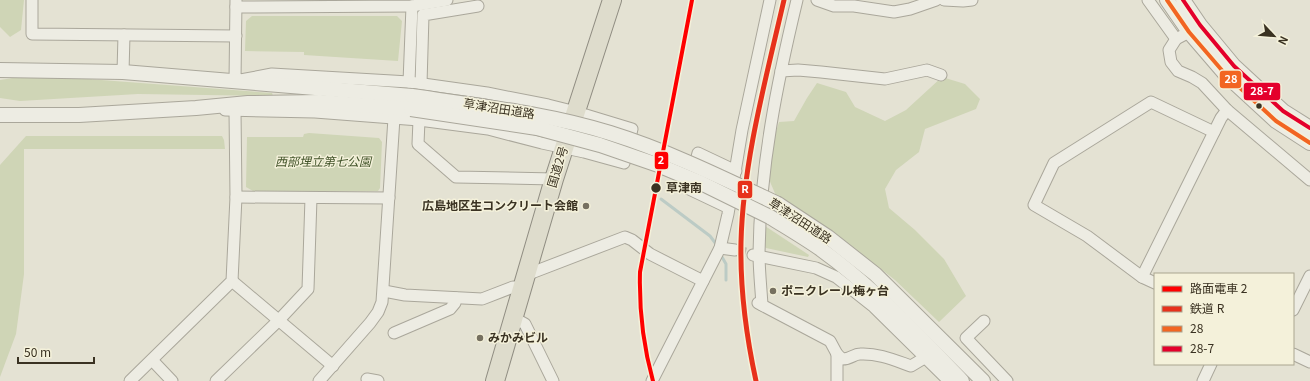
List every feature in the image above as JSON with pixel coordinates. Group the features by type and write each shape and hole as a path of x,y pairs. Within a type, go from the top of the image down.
{"highway":[{"name":"国道2号","path":"495,381 554,179 612,0"}],"street":[{"path":"32,0 32,34 236,36"},
{"path":"235,81 236,4 359,4 412,6 447,0"},
{"path":"656,378 720,248 729,208 742,130 770,0"},
{"path":"797,0 771,117 756,255 760,304 830,341 837,354 842,359 850,359 858,354 879,355 912,366 926,357"},
{"path":"817,0 834,6 854,6 894,12 910,9 936,0"},
{"path":"944,0 972,0"},
{"path":"1148,0 1234,66 1283,111 1310,128"},
{"path":"1167,0 1188,32 1226,75 1276,121 1310,143"},
{"path":"1183,0 1188,32"},
{"path":"411,95 412,6"},
{"path":"0,115 79,115 196,108 248,103 320,102 411,95 421,84 423,15 478,6"},
{"path":"1188,32 1169,50 1171,62 1178,71 1202,83 1227,110 1310,180"},
{"path":"123,72 124,34"},
{"path":"0,59 53,72"},
{"path":"0,70 123,72 411,95"},
{"path":"781,71 798,70 885,79 927,70 941,75"},
{"path":"196,108 235,111 315,112 419,120 488,129 624,163 632,129 576,112 487,93 421,84"},
{"name":"草津沼田道路","path":"411,95 540,116 608,133 704,169 778,204 828,237 875,274 983,381"},
{"name":"草津沼田道路","path":"411,95 600,144 679,174 770,217 819,248 865,284 916,333 962,381"},
{"path":"1154,282 1142,276 1087,236 1034,205 1054,163 1151,102 1214,132"},
{"path":"1142,276 1221,118 1227,110"},
{"path":"130,381 232,281 236,197 235,111"},
{"path":"319,381 370,323 378,312 382,302 384,291 394,118"},
{"path":"419,120 418,144 456,177 554,179"},
{"path":"729,208 689,189 698,153 736,170"},
{"path":"236,197 389,198"},
{"path":"216,381 279,320 308,289 312,198"},
{"path":"384,291 405,295 482,299 513,287 625,237 632,240 650,254 703,281"},
{"path":"720,248 735,250"},
{"path":"756,255 816,268 836,277 874,308 949,381"},
{"path":"1294,308 1310,276"},
{"path":"232,281 333,366"},
{"path":"394,333 450,309 455,303 456,298"},
{"path":"514,318 525,324 553,381"},
{"path":"984,322 966,338 1007,381"},
{"path":"837,354 838,381"},
{"path":"1294,354 1310,362"},
{"path":"152,360 172,381"},
{"path":"1203,381 1211,365"}],"green space":[{"path":"0,0 24,0 21,30 10,37 0,27"},
{"path":"252,16 397,16 402,21 398,61 304,55 304,52 245,51 246,21"},
{"path":"19,77 75,78 272,93 273,96 138,94 20,101 0,98 0,80"},
{"path":"942,77 965,84 980,99 976,109 925,129 919,152 896,170 885,189 889,208 915,230 944,259 966,296 939,322 895,280 834,232 777,198 768,177 772,144 779,122 794,121 817,83 846,92 855,107 885,121 906,110"},
{"name":"西部埋立第七公園","path":"309,133 379,138 382,142 380,188 378,191 253,191 246,187 247,137 303,137 304,134"},
{"path":"26,136 222,136 225,149 24,149 24,274 16,334 0,377 0,165"},
{"path":"765,226 809,255 808,257 766,248 764,245"}],"waterway":[{"path":"661,199 710,236 716,244"},
{"path":"722,257 726,264 726,280"}],"tunnel":[{"path":"735,250 752,255"}],"tram line":[{"name":"2","path":"653,381 642,327 640,272 692,0"}],"rail line":[{"name":"R","path":"756,381 749,346 743,295 741,260 743,212 746,181 756,120 784,0"}],"transit line":[{"name":"28","path":"1167,0 1189,32 1226,75 1276,121 1310,143"},
{"name":"28-7","path":"1183,0 1200,25 1234,66 1283,111 1310,128"}],"place":[{"name":"草津南","path":"656,188"},
{"name":"広島地区生コンクリート会館","path":"586,206"},
{"name":"ポニクレール梅ヶ台","path":"773,291"},
{"name":"みかみビル","path":"480,338"}]}
